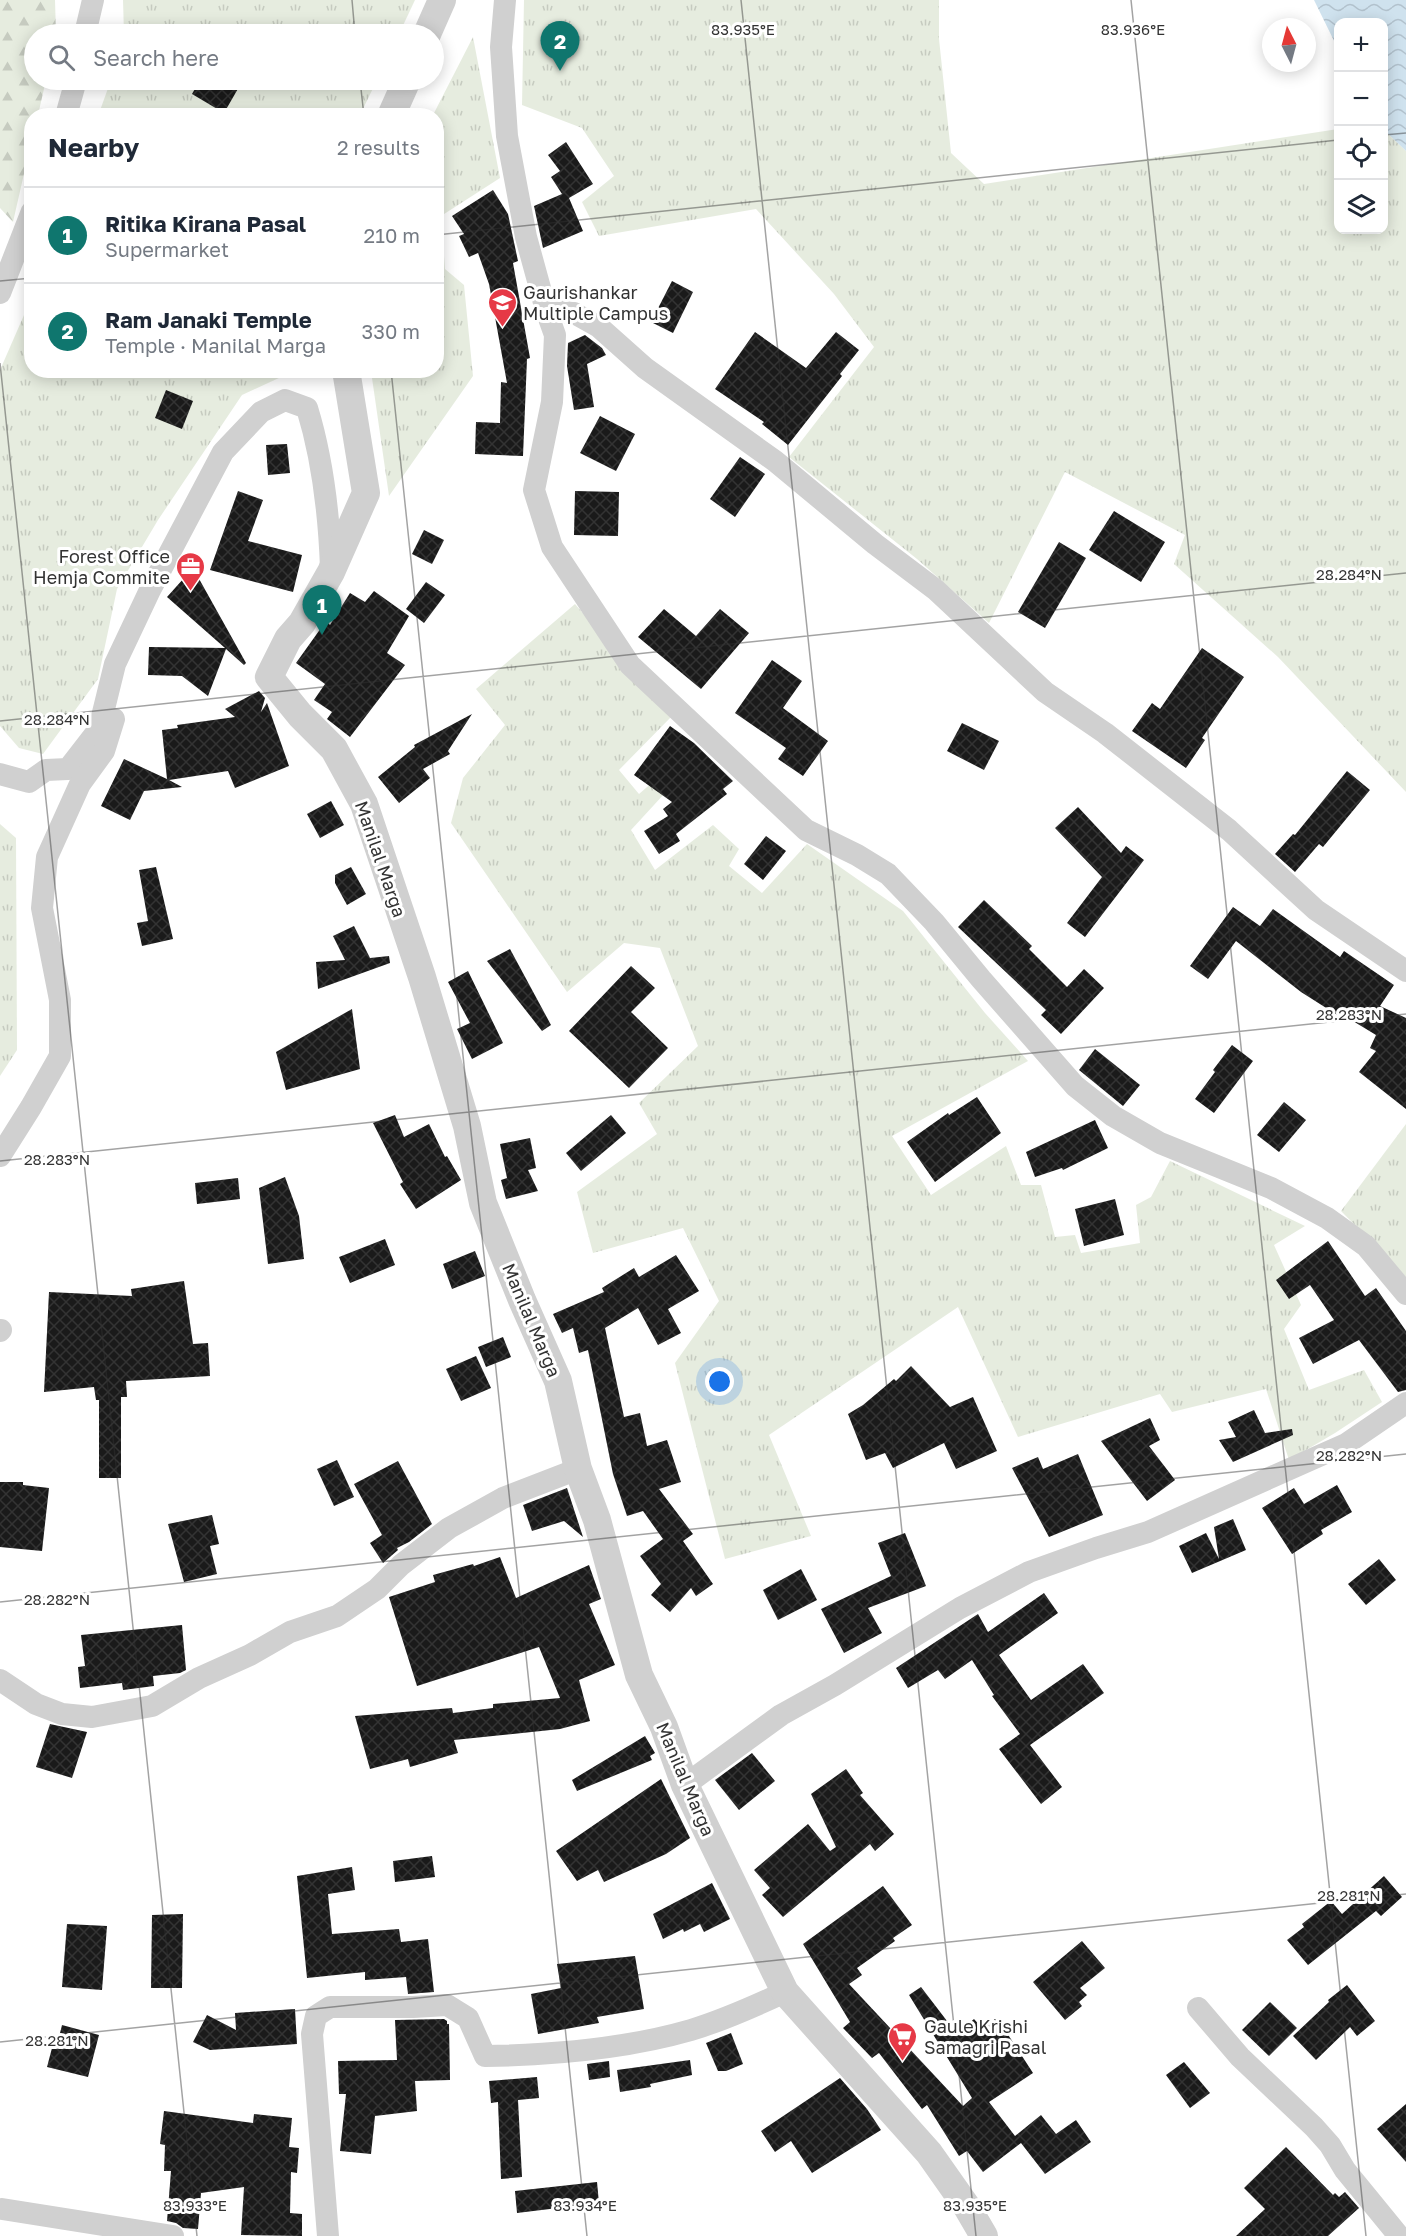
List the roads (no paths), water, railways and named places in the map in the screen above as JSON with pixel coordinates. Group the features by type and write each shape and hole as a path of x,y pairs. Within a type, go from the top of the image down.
{"street":[{"path":"88,24 93,0"},
{"path":"431,24 442,0"},
{"path":"504,0 501,47 507,136 526,237 555,335 552,402 534,490 552,547 630,665 806,830 857,855 888,874 934,921 1075,1086 1113,1116 1160,1143 1271,1188 1327,1218 1366,1246 1406,1294"},
{"path":"68,108 73,90"},
{"path":"395,108 403,90"},
{"path":"0,293 6,261 24,226"},
{"path":"546,310 573,313 599,327 645,368 775,460 875,544 936,590 1045,692 1105,733 1229,830 1316,910 1406,971"},
{"name":"Manilal Marga","path":"347,378 366,493 332,572 302,623 288,639 269,677 300,715 334,749 364,804 418,966 467,1126 483,1203 558,1381 578,1469 597,1520 639,1675 664,1726 685,1785 785,1992 929,2153 967,2207 984,2236"},
{"path":"0,774 29,782 46,770 68,769 99,729 116,664 150,590 223,452 261,412 285,400 307,408 317,439 329,514 332,572"},
{"path":"0,1156 32,1107 60,1056 60,1000 42,908 47,857 80,784 104,751 114,720 116,664"},
{"path":"685,1785 780,1715 980,1598 1029,1572 1148,1532 1335,1449 1406,1403"},
{"path":"0,1680 36,1704 62,1714 92,1717 152,1706 199,1678 250,1655 290,1632 338,1616 377,1589 401,1565 458,1523 503,1498 578,1469"},
{"path":"327,2236 312,2034 316,2016 330,2007 447,2005 468,2018 485,2056 549,2055 627,2043 690,2030 739,2014 785,1992"},
{"path":"1198,2008 1240,2057 1330,2145 1346,2170 1399,2236"},
{"path":"2,2209 173,2236"}],"water":[{"path":"1314,0 1406,0 1406,151 1388,134 1388,18 1334,18 1334,41"}],"place":[{"name":"Ram Janaki Temple","path":"560,71"},
{"name":"Gaurishankar Multiple Campus","path":"502,328"},
{"name":"Forest Office Hemja Commite","path":"191,592"},
{"name":"Ritika Kirana Pasal","path":"322,635"},
{"name":"Gaule Krishi Samagri Pasal","path":"903,2062"}]}
